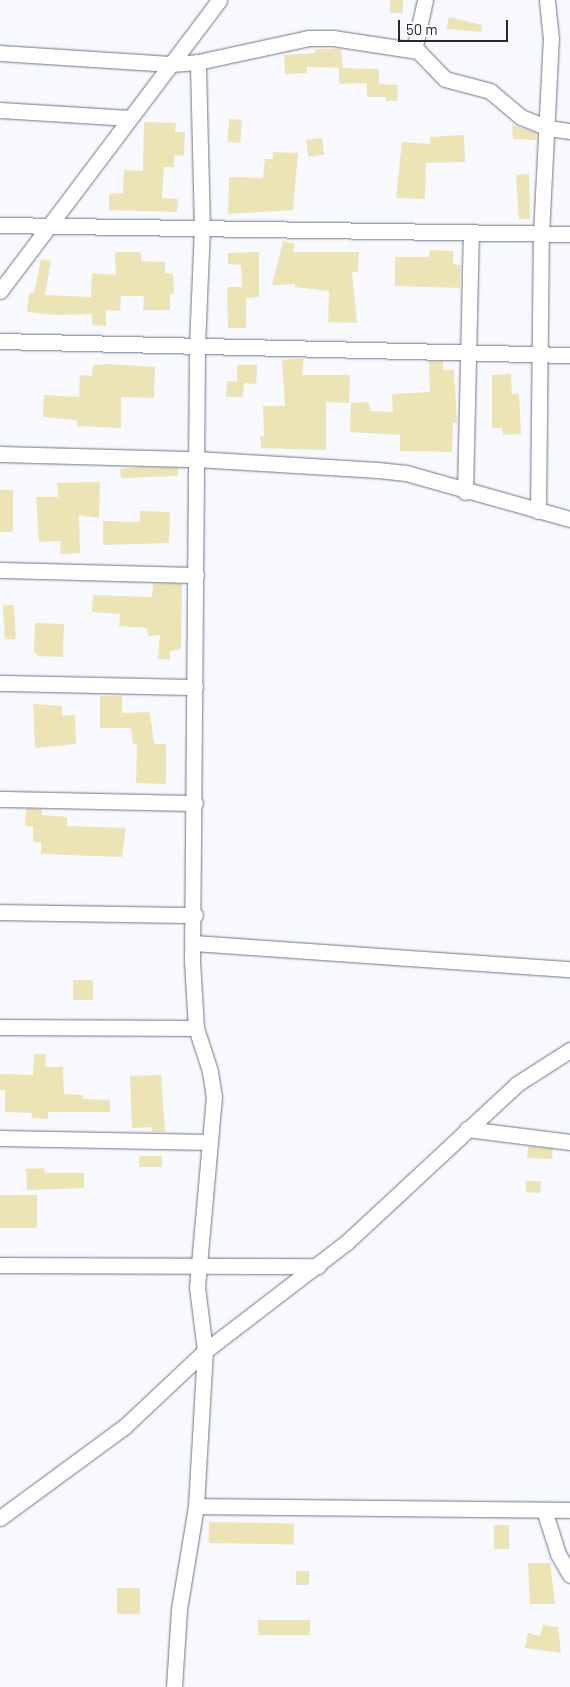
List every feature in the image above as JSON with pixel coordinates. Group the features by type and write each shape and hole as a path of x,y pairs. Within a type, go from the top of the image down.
{"street":[{"path":"0,291 219,0"},
{"path":"414,50 425,0"},
{"path":"538,511 541,234 548,128 551,39 547,0"},
{"path":"0,53 171,64 198,62 320,37 414,50 445,79 490,91 521,117 548,128 570,132"},
{"path":"174,1687 179,1609 196,1506 205,1351 197,1287 214,1084 196,1028 194,943 197,346 202,229 198,62"},
{"path":"0,110 130,118"},
{"path":"0,225 570,234"},
{"path":"464,492 466,352 471,233"},
{"path":"0,341 570,355"},
{"path":"0,454 196,459 406,473 464,492 570,519"},
{"path":"0,570 196,575"},
{"path":"0,683 196,688"},
{"path":"0,799 196,803"},
{"path":"0,912 195,915"},
{"path":"194,943 570,969"},
{"path":"0,1027 196,1028"},
{"path":"0,1518 124,1427 205,1351 318,1266 379,1214 516,1084 570,1050"},
{"path":"467,1129 570,1142"},
{"path":"0,1138 210,1142"},
{"path":"0,1264 318,1266"},
{"path":"196,1506 570,1510"},
{"path":"544,1510 558,1554 570,1575"}],"building":[{"path":"390,0 403,0 403,13 390,13"},
{"path":"449,17 482,25 481,32 446,29"},
{"path":"315,49 341,49 343,68 307,67 307,73 285,74 284,55 315,53"},
{"path":"339,68 379,69 379,84 398,85 397,101 385,101 386,97 367,97 367,83 339,84"},
{"path":"229,119 242,120 240,143 227,142"},
{"path":"144,122 176,123 175,132 185,132 184,156 174,155 174,167 164,167 162,198 178,199 177,212 109,210 109,194 123,193 124,170 143,171"},
{"path":"512,125 537,133 536,140 513,139"},
{"path":"464,135 465,162 426,163 425,199 396,198 402,142 430,144 430,137"},
{"path":"322,138 324,155 308,157 306,140"},
{"path":"273,152 298,153 293,210 228,214 229,177 263,178 265,159 273,159"},
{"path":"529,174 530,219 519,219 516,175"},
{"path":"283,241 295,244 293,252 359,252 358,272 352,272 357,323 328,322 329,291 295,287 295,284 272,285"},
{"path":"430,250 453,251 453,264 461,265 460,288 395,286 395,257 429,257"},
{"path":"115,252 141,252 141,261 165,262 165,273 173,274 174,294 170,294 170,310 143,310 144,296 121,296 120,311 106,310 106,326 92,325 92,314 55,315 27,312 29,293 34,293 41,259 51,261 45,295 91,297 92,273 116,275"},
{"path":"259,252 259,297 246,298 246,328 228,328 227,287 242,287 241,265 228,264 228,253"},
{"path":"304,358 302,375 350,375 349,403 326,402 326,450 261,448 260,436 264,436 263,406 285,406 282,360"},
{"path":"443,361 443,370 454,370 457,423 453,423 452,452 400,451 400,435 350,432 351,403 369,402 370,411 393,412 392,394 430,392 429,362"},
{"path":"93,365 155,367 154,398 121,397 121,428 77,426 77,420 43,417 44,395 79,397 80,375 92,376"},
{"path":"237,365 257,365 256,384 244,383 243,397 226,397 227,381 237,382"},
{"path":"511,374 512,394 519,394 521,434 503,435 502,428 492,428 492,375"},
{"path":"141,467 178,468 178,476 121,478 120,469"},
{"path":"100,482 99,518 79,515 80,553 60,554 61,541 39,542 36,497 58,497 57,483"},
{"path":"0,490 13,490 13,532 0,532"},
{"path":"140,511 170,512 169,543 103,545 103,521 140,522"},
{"path":"153,583 182,584 181,649 170,651 170,660 158,659 160,635 148,636 147,628 119,626 120,614 92,612 93,595 152,597"},
{"path":"14,605 16,639 5,640 3,606"},
{"path":"35,623 64,624 63,657 37,656 37,653 34,653"},
{"path":"100,696 122,696 122,713 150,712 154,744 166,744 166,784 136,783 137,744 133,744 131,728 100,728"},
{"path":"33,704 62,706 62,716 75,715 76,744 35,748"},
{"path":"26,809 42,809 42,815 67,817 67,826 126,828 122,857 41,854 41,842 33,842 33,826 25,826"},
{"path":"73,980 93,980 93,1000 73,1000"},
{"path":"34,1054 46,1054 45,1067 63,1067 64,1094 83,1095 83,1099 110,1100 110,1112 48,1112 48,1119 31,1118 32,1113 5,1112 5,1090 0,1090 0,1074 33,1075"},
{"path":"161,1075 165,1132 152,1132 152,1127 132,1128 130,1076"},
{"path":"528,1146 553,1149 552,1159 527,1158"},
{"path":"139,1156 162,1156 162,1167 139,1167"},
{"path":"44,1168 45,1173 84,1173 84,1188 27,1190 26,1169"},
{"path":"526,1181 541,1181 540,1193 526,1192"},
{"path":"0,1195 37,1195 37,1228 0,1228"},
{"path":"209,1522 294,1523 294,1544 209,1543"},
{"path":"494,1525 509,1525 509,1549 494,1549"},
{"path":"528,1563 550,1563 555,1604 530,1604"},
{"path":"296,1571 309,1571 309,1585 296,1585"},
{"path":"117,1588 140,1588 140,1614 117,1614"},
{"path":"258,1620 310,1620 310,1635 258,1635"},
{"path":"543,1625 558,1627 561,1653 525,1648 528,1633 540,1636"}]}
